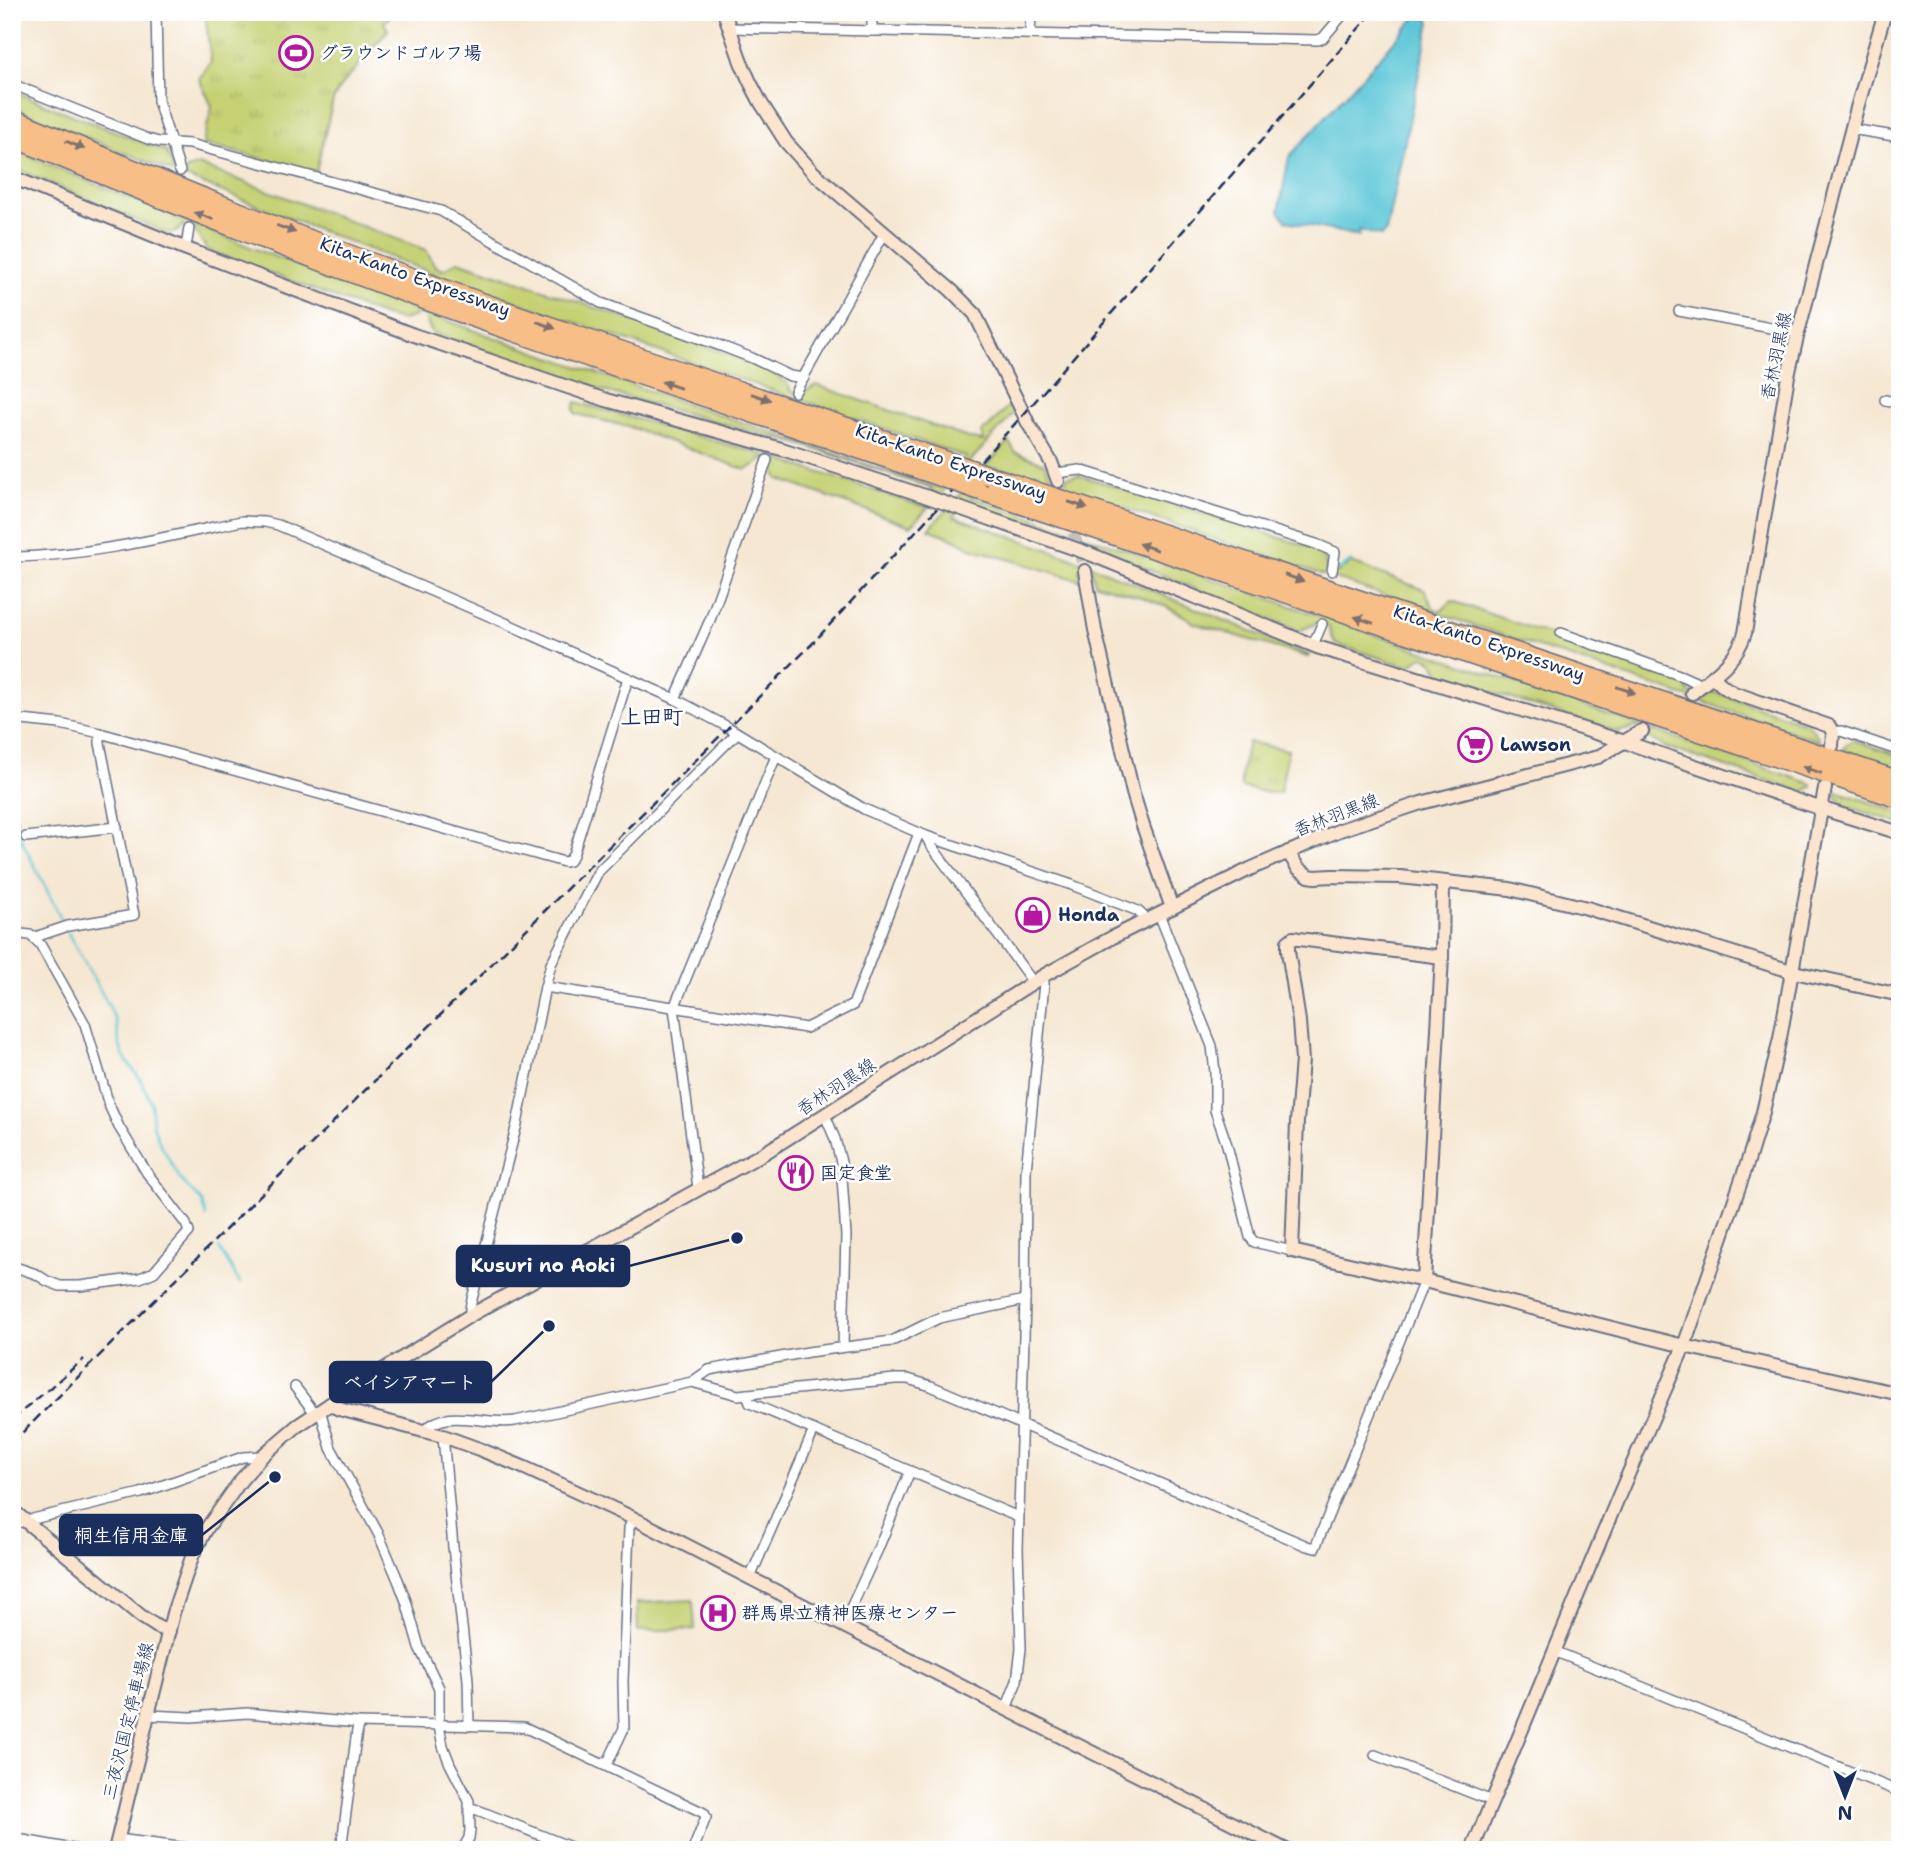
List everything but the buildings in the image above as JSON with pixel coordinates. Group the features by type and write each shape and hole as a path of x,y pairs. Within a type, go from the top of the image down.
{"highway":[{"name":"Kita-Kanto Expressway","path":"12,118 349,254 950,471 978,490 1900,799"},
{"name":"Kita-Kanto Expressway","path":"12,137 197,213 558,347 950,471 990,476 1900,781"}],"street":[{"path":"156,12 158,102 180,170"},
{"path":"724,12 750,82 786,142 813,172 951,290 975,314 1057,477 1080,470 1316,544 1335,552 1332,571"},
{"path":"872,12 872,31"},
{"path":"1030,34 1031,12"},
{"path":"729,28 1318,40 1323,38 1345,12"},
{"name":"香林羽黒線","path":"1697,689 1725,667 1735,655 1745,633 1788,376 1851,129 1885,12"},
{"path":"12,84 148,139 204,147 441,211 601,303 732,350 790,376 804,378"},
{"path":"1851,129 1900,137"},
{"path":"12,177 184,248 380,322 564,386 806,456 1090,554 1313,645 1625,742 1900,833"},
{"path":"184,248 189,228"},
{"path":"795,392 884,234"},
{"path":"1679,311 1798,333"},
{"path":"1885,400 1900,403"},
{"path":"675,699 710,620 767,460"},
{"path":"12,557 97,549 242,521 278,525 489,615 675,699 864,808 923,834 1072,885 1138,911 1146,919"},
{"path":"1085,571 1095,630 1137,809 1172,908"},
{"path":"1313,645 1322,624"},
{"path":"1561,633 1682,676 1697,689"},
{"path":"1713,677 1729,690 1829,726 1833,732 1832,746"},
{"path":"12,719 60,724 100,733 564,862 569,861 573,855 628,678"},
{"name":"香林羽黒線","path":"169,1631 186,1569 199,1541 224,1503 262,1456 321,1409 471,1315 766,1152 1038,979 1146,919 1340,830 1420,803 1598,757 1642,731"},
{"path":"1833,732 1841,731 1900,751"},
{"path":"35,937 68,926 134,915 100,733"},
{"path":"471,1315 471,1303 517,1124 551,964 598,872 737,733"},
{"path":"698,1188 674,1008 776,756"},
{"path":"1472,1850 1619,1493 1684,1346 1725,1230 1771,1082 1794,972 1825,788"},
{"path":"26,837 117,827"},
{"path":"545,987 806,1028 853,1004 923,834"},
{"path":"923,834 1044,984 1026,1171 1017,1549 1021,1649 1017,1681 1006,1709"},
{"path":"1288,852 1298,868 1309,876 1374,876 1510,889 1559,900 1794,972 1900,995"},
{"path":"692,1382 738,1395 902,1379 931,1386 1315,1548 1424,1281 1443,882"},
{"path":"1159,914 1212,1046 1215,1072 1214,1110 1227,1145 1250,1237 1254,1242 1684,1346 1900,1394"},
{"path":"12,933 25,933 35,937 85,1024 109,1105 119,1127 147,1173 186,1224 189,1232 154,1272 140,1278 60,1286 12,1266"},
{"path":"1292,1251 1302,1060 1288,942 1293,938 1441,957"},
{"path":"825,1115 841,1162 846,1236 843,1348"},
{"path":"424,1431 431,1423 446,1419 507,1423 692,1382 709,1370 808,1352 892,1341 939,1318 1025,1300"},
{"path":"295,1387 321,1409 329,1442 378,1533 406,1601 419,1647 440,1691 439,1726 446,1756 469,1801 469,1838 462,1850"},
{"path":"747,1394 750,1403 1018,1517"},
{"path":"321,1409 339,1409 443,1436 525,1468 633,1518 1286,1850"},
{"path":"750,1578 814,1430"},
{"path":"443,1436 468,1680 469,1726"},
{"path":"12,1524 141,1493 250,1455 262,1456"},
{"path":"843,1625 910,1471"},
{"name":"三夜沢国定停車場線","path":"12,1510 142,1618 169,1631 116,1844"},
{"path":"604,1764 624,1728 623,1681 629,1528 633,1518"},
{"path":"1553,1651 1900,1792"},
{"path":"148,1715 191,1717 247,1713 358,1723 528,1728 704,1813 706,1818 693,1850"},
{"path":"341,1850 358,1723"},
{"path":"1375,1755 1492,1803"},
{"path":"470,1810 578,1850"},
{"path":"12,1838 78,1850"},
{"path":"116,1844 202,1850"}],"green space":[{"path":"205,12 386,12 389,17 384,23 388,30 340,87 333,100 316,172 203,144 212,106 199,79 211,62"},
{"path":"12,90 166,151 174,169 187,172 187,169 199,165 426,250 435,266 443,270 458,261 728,353 771,372 790,387 789,390 800,394 817,385 983,441 982,431 1010,404 1013,403 1016,411 911,526 778,479 772,462 761,458 760,462 746,470 633,428 576,414 576,402 762,454 922,506 934,494 930,488 806,446 600,390 432,333 426,316 417,313 402,320 385,316 207,250 195,230 182,225 181,229 167,233 12,167 12,149 217,234 366,291 608,377 934,487 940,487 966,457 440,276 324,232 12,108"},
{"path":"1009,441 1015,452 1044,463 1053,480 1066,481 1066,477 1078,475 1319,550 1327,569 1339,573 1352,563 1425,590 1433,608 1441,611 1452,601 1682,680 1689,688 1687,690 1701,699 1714,692 1808,724 1819,741 1010,470 995,467 969,496 1812,784 1812,787 1802,792 1665,747 1636,727 1618,732 1442,677 1427,657 1423,656 1406,666 1335,644 1328,626 1317,623 1299,631 1094,547 963,504 953,516 1075,559 1309,655 1308,657 1194,623 1160,604 1095,584 1092,571 1079,571 1082,581 971,548 929,529"},
{"path":"1853,740 1900,756 1900,769 1843,750 1844,746"},
{"path":"1248,742 1288,750 1280,793 1241,787"},
{"path":"1836,791 1900,812 1900,823 1844,806 1835,794"},
{"path":"693,1600 695,1629 638,1631 637,1603"}],"water":[{"path":"1418,15 1425,15 1430,22 1386,231 1381,236 1359,230 1359,236 1287,221 1279,211 1289,157"}],"waterway":[{"path":"1338,571 1351,561"},
{"path":"12,563 22,668 12,711"},
{"path":"12,806 22,841 62,920"},
{"path":"68,933 109,1006 116,1022 124,1057 140,1079 151,1102 153,1125 158,1139 180,1179 202,1202 206,1217"},
{"path":"219,1248 240,1283"}],"tunnel":[{"path":"767,460 782,423"},
{"path":"1058,481 1085,571"},
{"path":"1642,731 1692,693"}],"railway":[{"path":"12,1443 811,645 1024,414 1373,12"},
{"path":"12,1420 84,1359"}],"place":[{"name":"グラウンドゴルフ場","path":"296,53"},
{"name":"Lawson","path":"1475,745"},
{"name":"Honda","path":"1033,915"},
{"name":"国定食堂","path":"796,1173"},
{"name":"Kusuri no Aoki","path":"737,1238"},
{"name":"ベイシアマート","path":"549,1326"},
{"name":"桐生信用金庫","path":"275,1477"},
{"name":"群馬県立精神医療センター","path":"718,1613"}],"district":[{"name":"上田町","path":"652,717"}]}
